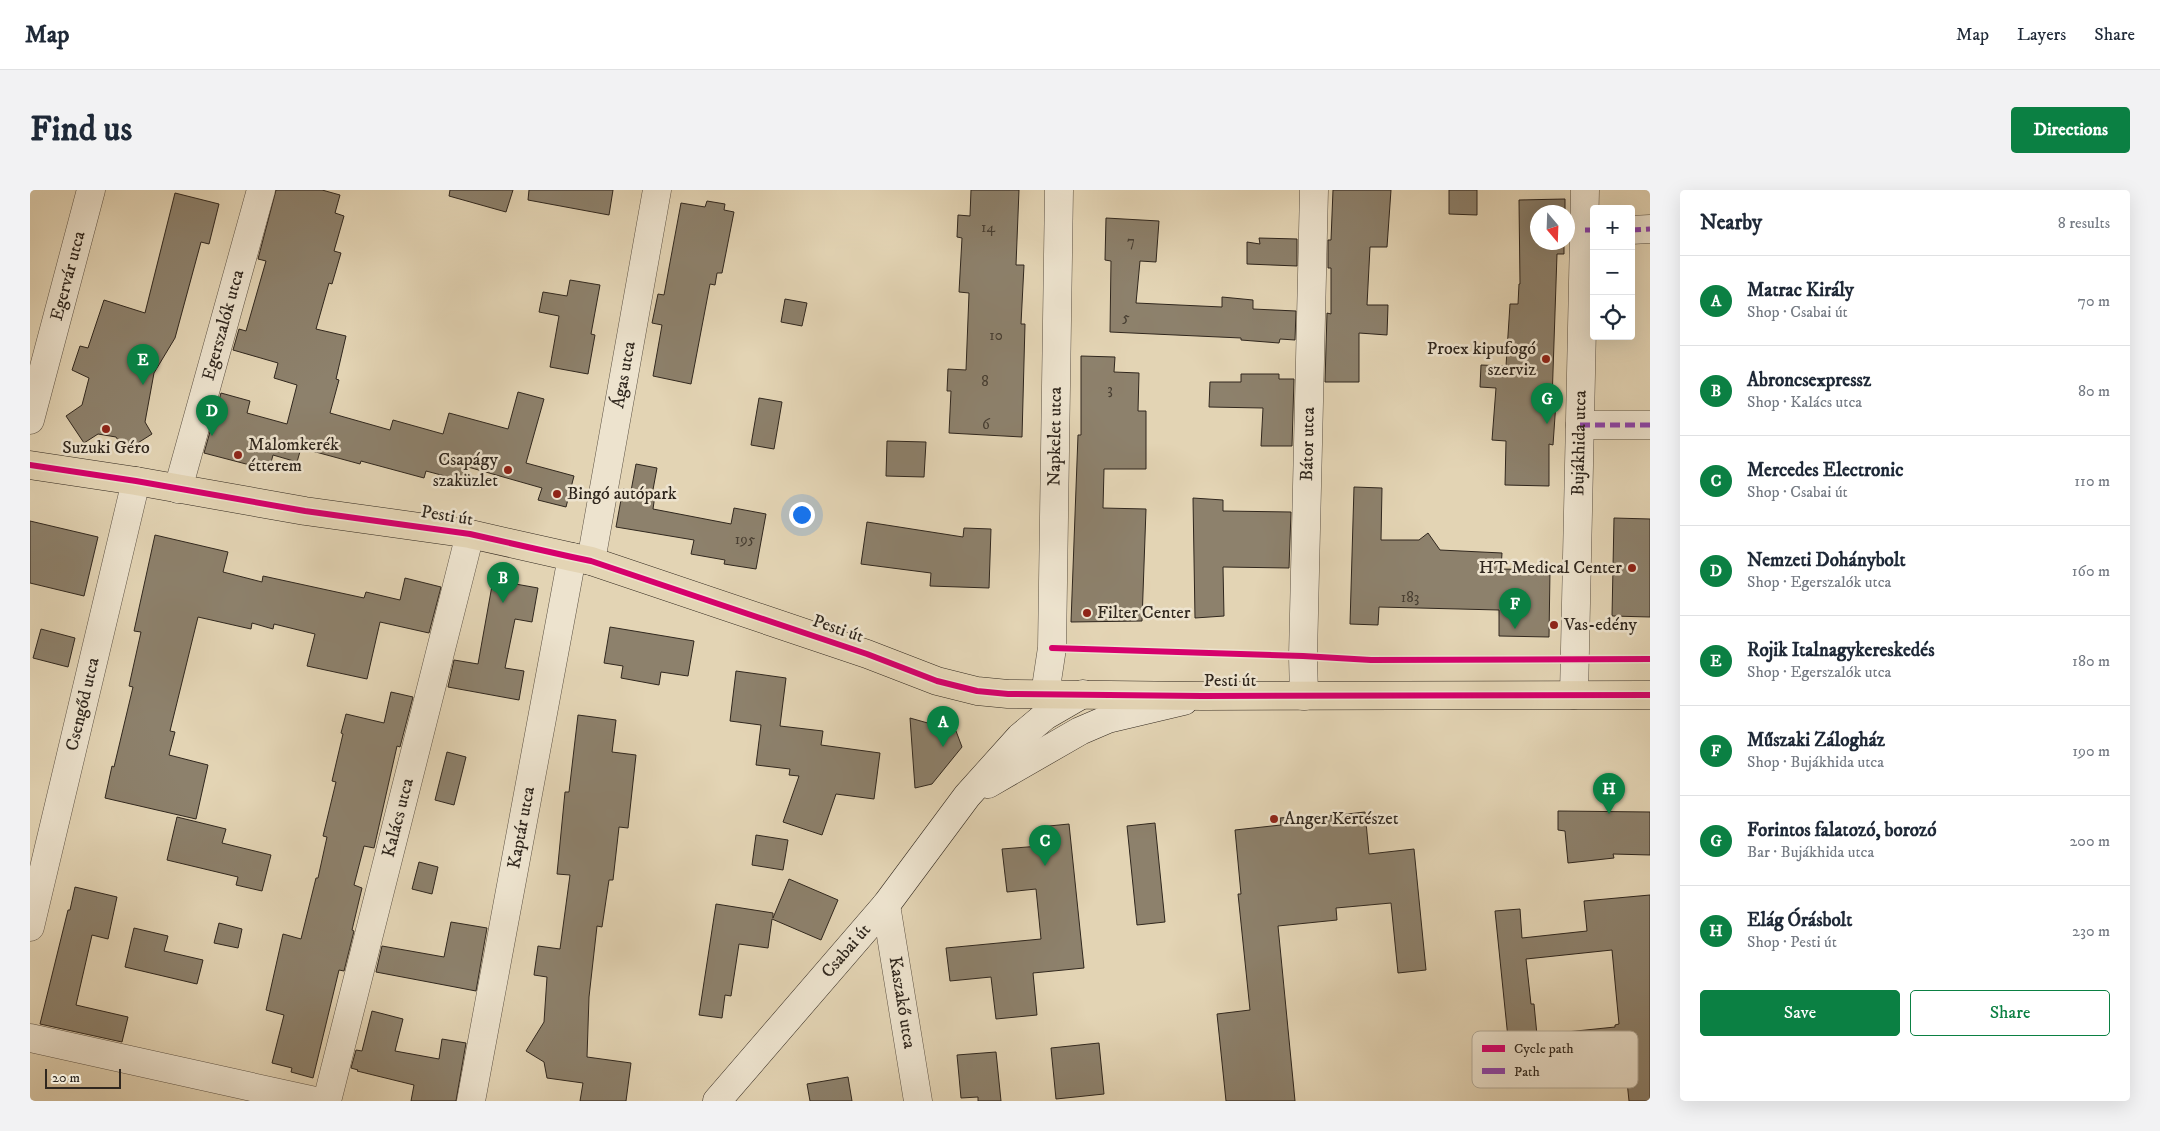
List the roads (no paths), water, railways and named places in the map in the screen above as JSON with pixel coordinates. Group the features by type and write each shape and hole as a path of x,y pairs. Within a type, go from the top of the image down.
{"main road":[{"name":"Pesti út","path":"30,466 136,481 305,511 470,534 581,559 867,654 937,681 977,691 1008,694 1202,696 1650,695"},
{"name":"Pesti út","path":"867,654 975,673 1046,681 1083,694"}],"street":[{"name":"Egerszalók utca","path":"178,489 261,190"},
{"name":"Ágas utca","path":"581,559 657,190"},
{"name":"Napkelet utca","path":"1046,681 1052,648 1059,190"},
{"name":"Bátor utca","path":"1304,696 1303,656 1314,190"},
{"name":"Bujákhida utca","path":"1574,695 1580,425 1590,230 1585,190"},
{"name":"Egervár utca","path":"30,420 84,192"},
{"path":"1635,230 1650,229"},
{"path":"1580,425 1650,425"},
{"name":"Csengőd utca","path":"30,927 136,481"},
{"name":"Kalács utca","path":"327,1101 470,534"},
{"name":"Kaptár utca","path":"471,1101 581,559"},
{"path":"1008,694 1016,713 1020,737"},
{"name":"Csabai út","path":"717,1101 886,905 967,796 1020,737 1045,716 1083,694"},
{"name":"Csabai út","path":"967,796 1080,731 1108,719 1202,696"},
{"name":"Kaszakő utca","path":"886,905 918,1101"},
{"path":"30,1038 315,1101"}],"place":[{"name":"Proex kipufogó szerviz","path":"1546,359"},
{"name":"Rojik Italnagykereskedés","path":"143,385"},
{"name":"Forintos falatozó, borozó","path":"1547,424"},
{"name":"Suzuki Géro","path":"106,429"},
{"name":"Nemzeti Dohánybolt","path":"212,436"},
{"name":"Malomkerék étterem","path":"238,455"},
{"name":"Csapágy szaküzlet","path":"508,470"},
{"name":"Bingó autópark","path":"557,494"},
{"name":"HT Medical Center","path":"1632,568"},
{"name":"Abroncsexpressz","path":"503,603"},
{"name":"Filter Center","path":"1087,613"},
{"name":"Vas-edény","path":"1554,625"},
{"name":"Műszaki Zálogház","path":"1515,629"},
{"name":"Matrac Király","path":"943,747"},
{"name":"Elág Órásbolt","path":"1609,814"},
{"name":"Anger Kertészet","path":"1274,819"},
{"name":"Mercedes Electronic","path":"1045,866"}]}
